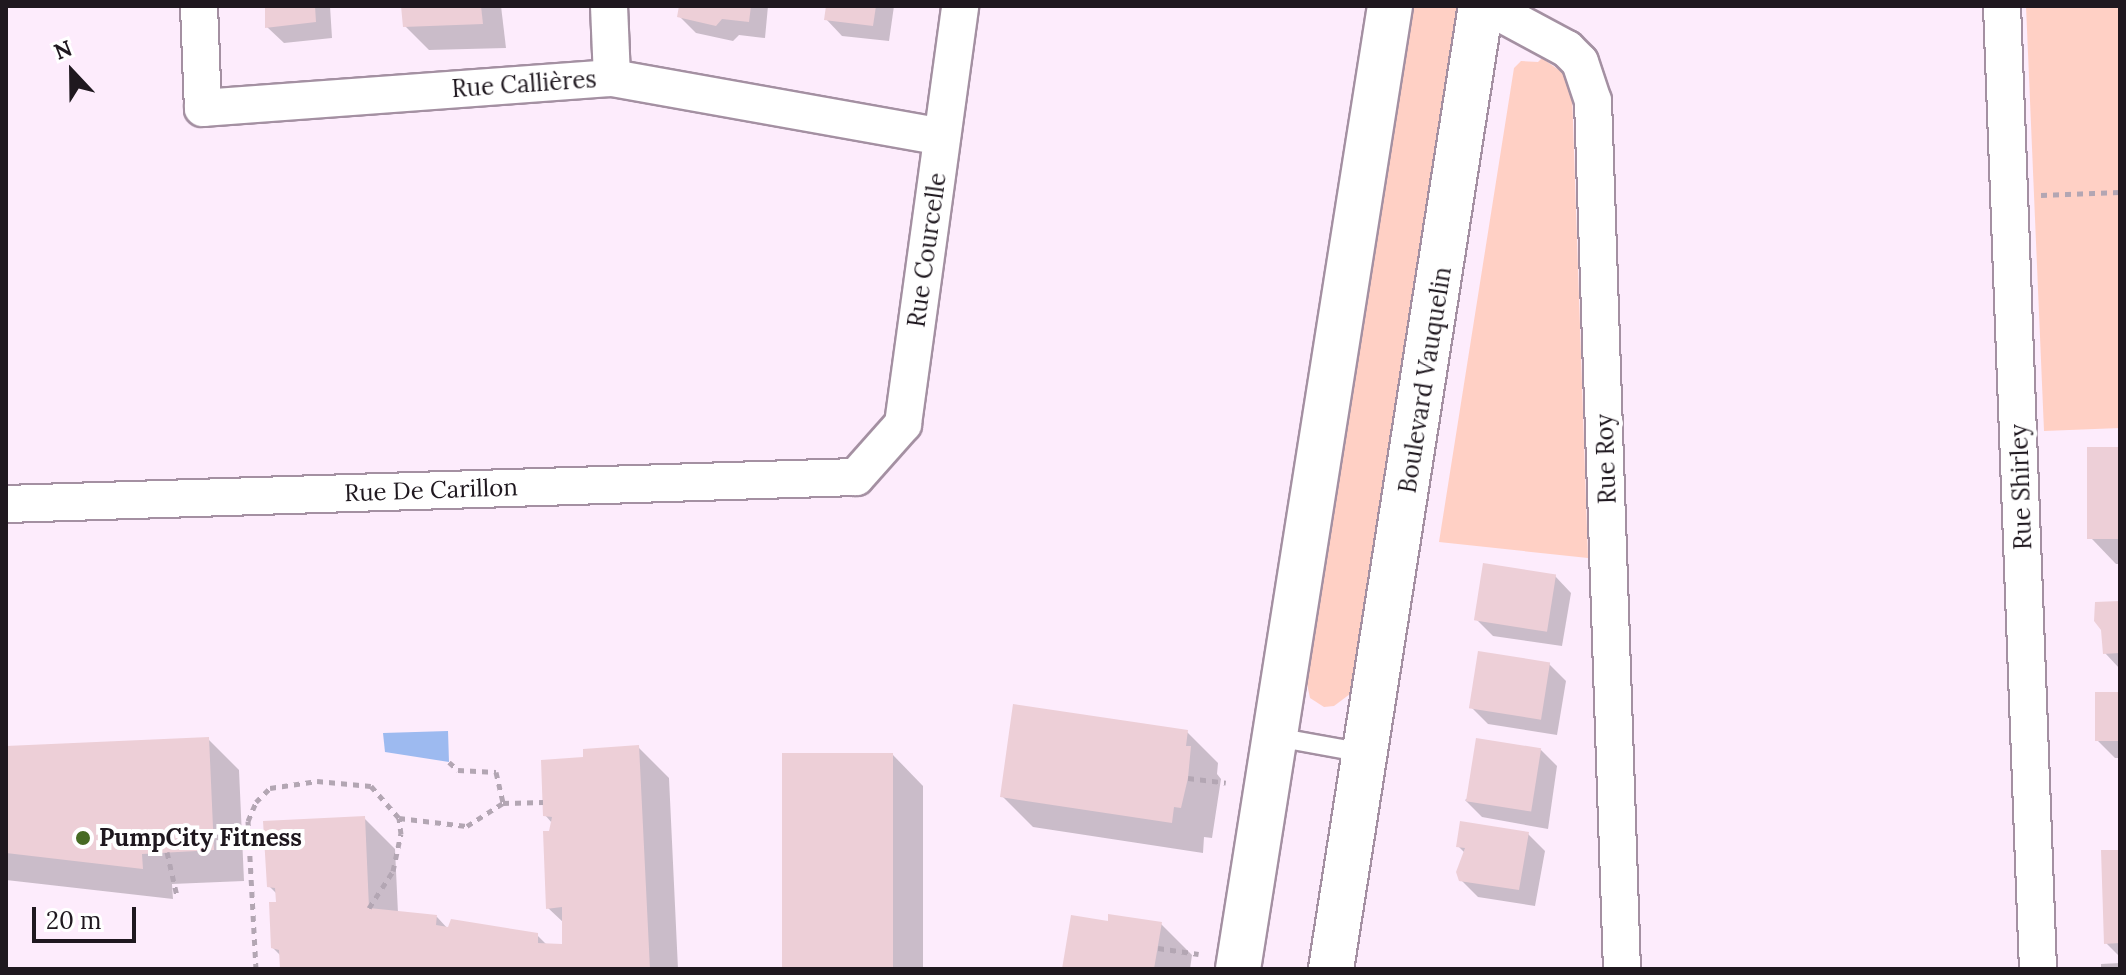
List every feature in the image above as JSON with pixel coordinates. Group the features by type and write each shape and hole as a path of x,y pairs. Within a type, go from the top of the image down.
{"street":[{"name":"Rue Callières","path":"199,6 203,108 612,78 942,137"},
{"path":"609,6 612,78"},
{"name":"Rue Courcelle","path":"856,477 903,424 960,6"},
{"path":"1218,962 1276,737 1390,6"},
{"name":"Boulevard Vauquelin","path":"1331,969 1484,6"},
{"name":"Rue Roy","path":"1484,6 1567,49 1580,62 1593,101 1622,969"},
{"name":"Rue Shirley","path":"2002,6 2038,969"},
{"name":"Rue De Carillon","path":"6,504 856,477"}],"lane":[{"path":"1276,737 1364,753"}],"path":[{"path":"2010,197 2120,192"},
{"path":"449,762 458,770 496,772 503,803"},
{"path":"1188,778 1226,783"},
{"path":"256,969 248,821 256,802 270,788 317,781 371,786 399,818 401,834 393,871 369,908"},
{"path":"399,818 467,826 503,803 543,802"},
{"path":"167,852 177,896"},
{"path":"1158,948 1218,962"}],"shaded area":[{"path":"1411,6 1460,6 1350,694 1334,706 1324,707 1310,698 1306,679"},
{"path":"2026,6 2120,6 2120,428 2044,431"},
{"path":"1542,58 1563,73 1572,92 1588,558 1439,542 1514,68 1521,61 1538,62"}],"water":[{"path":"448,731 449,762 385,752 383,733"}],"building":[{"path":"265,6 315,6 316,22 265,28"},
{"path":"401,6 481,6 483,24 403,27"},
{"path":"679,6 751,6 749,22 722,19 716,26 677,17"},
{"path":"826,6 876,6 873,26 824,20"},
{"path":"2087,447 2120,447 2120,539 2087,539"},
{"path":"1483,563 1556,575 1547,632 1474,620"},
{"path":"2120,601 2120,653 2103,654 2101,630 2094,621 2095,602"},
{"path":"1478,651 1550,662 1541,720 1469,708"},
{"path":"2095,692 2120,692 2120,741 2095,741"},
{"path":"1013,704 1188,730 1186,746 1191,746 1188,778 1181,808 1174,807 1172,823 1000,797"},
{"path":"209,737 214,850 142,854 143,869 6,853 6,746"},
{"path":"1476,738 1541,748 1531,812 1466,801"},
{"path":"639,745 650,969 280,969 279,950 271,948 269,902 276,902 275,888 267,887 263,821 365,816 369,908 437,915 436,925 448,927 451,919 538,933 538,943 562,944 562,907 546,909 543,831 549,831 552,817 543,816 541,760 583,757 583,749"},
{"path":"782,753 893,753 893,969 782,969"},
{"path":"1460,821 1529,832 1519,890 1459,881 1456,872 1465,848 1456,847"},
{"path":"2101,850 2120,850 2120,943 2104,944"},
{"path":"1108,914 1162,922 1154,969 1062,969 1071,915 1108,921"}],"place":[{"name":"PumpCity Fitness","path":"83,838"}]}
